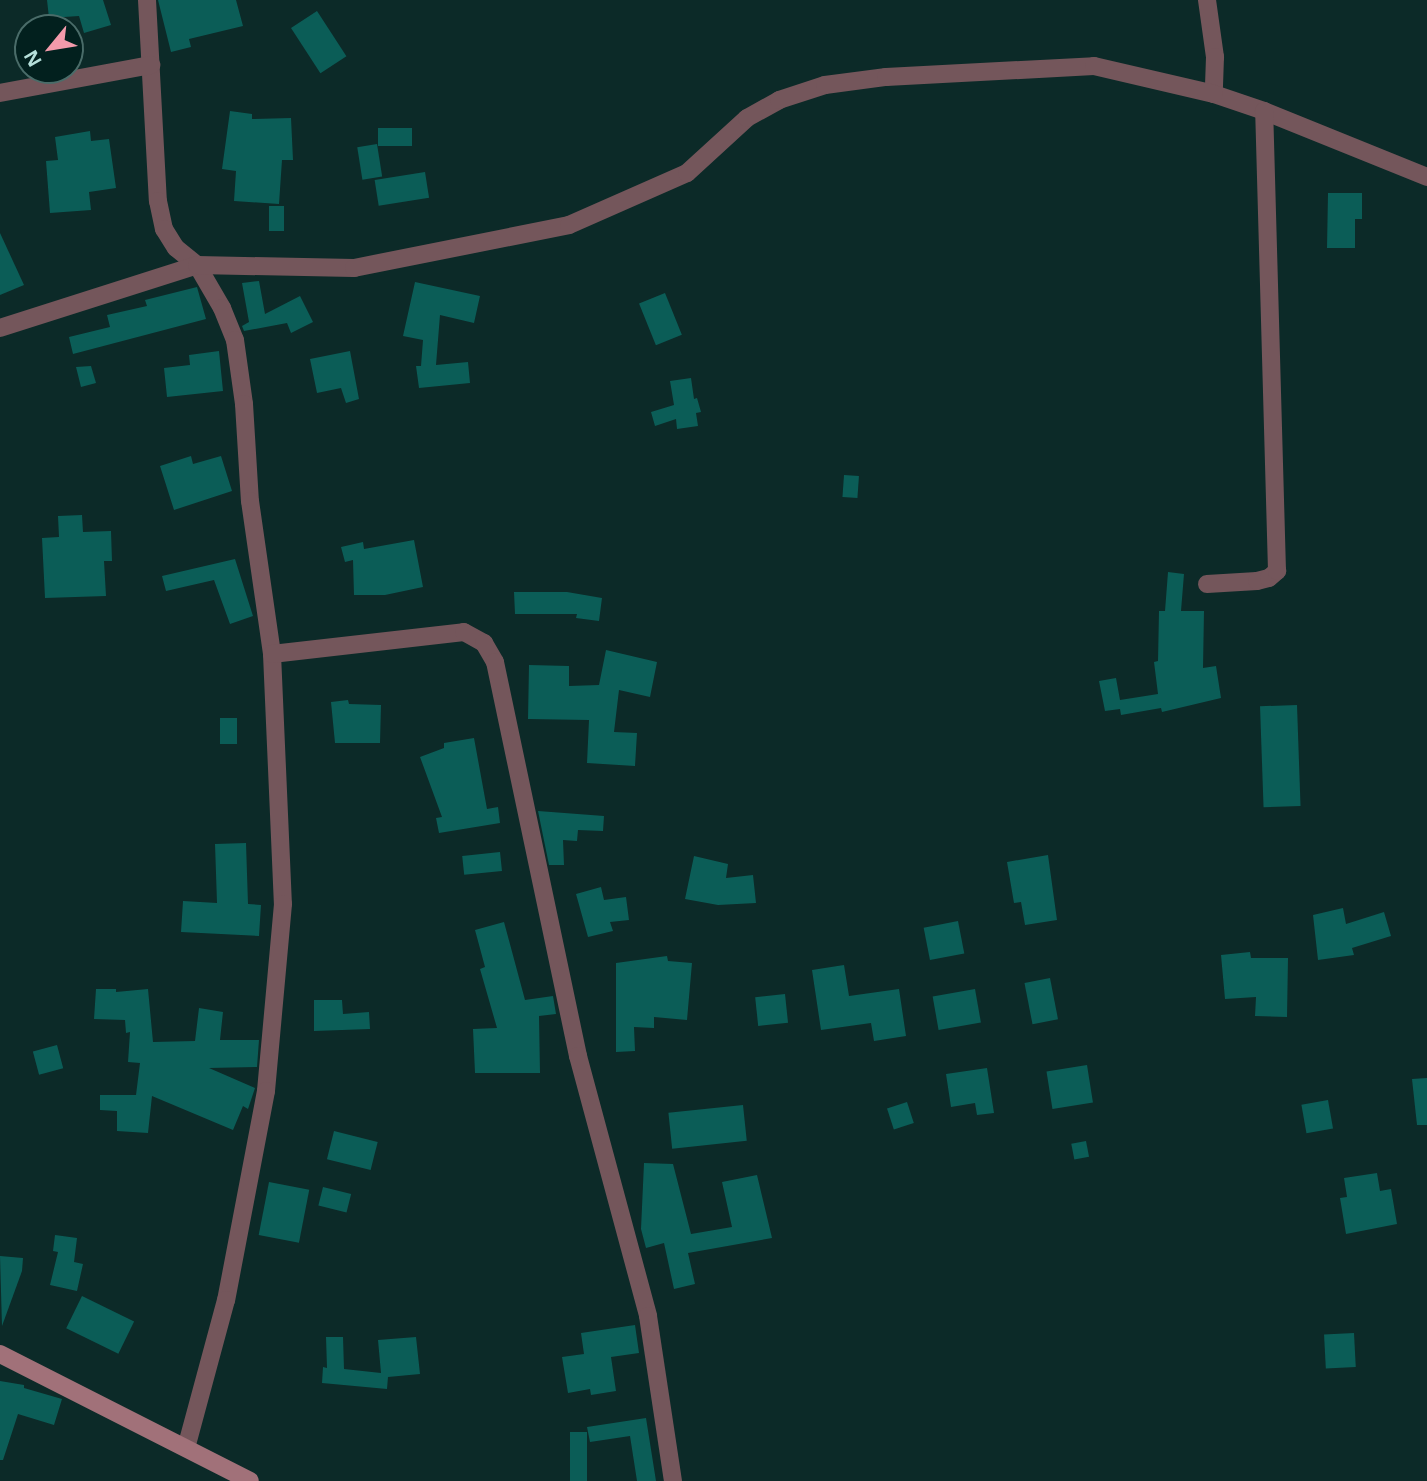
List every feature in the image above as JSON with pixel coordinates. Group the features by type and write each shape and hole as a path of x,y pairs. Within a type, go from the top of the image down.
{"street":[{"path":"147,0 158,201 164,229 176,248 197,265 222,308 235,340 244,404 250,501 272,654 283,904 265,1091 226,1300 186,1448"},
{"path":"1207,0 1215,57 1214,94"},
{"path":"0,93 151,65"},
{"path":"0,328 197,265 354,268 569,225 687,173 747,118 779,100 825,85 886,77 1094,66 1214,94 1264,111 1427,177"},
{"path":"1207,584 1269,578 1278,570 1264,111"},
{"path":"272,654 464,632 484,643 495,662 578,1056 648,1316 673,1481"},
{"path":"0,1354 250,1481"}],"building":[{"path":"47,0 103,0 111,25 84,33 84,14 49,14"},
{"path":"158,0 236,0 243,26 189,39 191,47 171,52"},
{"path":"317,11 346,56 320,73 291,28"},
{"path":"230,111 252,114 252,119 291,118 293,160 282,160 279,204 234,201 236,171 222,169"},
{"path":"378,128 412,128 412,146 378,146"},
{"path":"90,131 91,141 109,139 116,188 89,192 91,210 50,213 46,161 58,160 55,137"},
{"path":"377,144 382,177 362,180 357,147"},
{"path":"425,172 429,198 379,206 375,180"},
{"path":"1328,193 1362,193 1362,219 1355,219 1355,248 1327,248"},
{"path":"269,206 284,206 284,231 269,231"},
{"path":"0,233 24,285 0,295"},
{"path":"259,281 265,314 300,296 313,322 291,333 287,323 244,331 242,326 249,322 242,283"},
{"path":"415,282 480,296 474,323 440,315 436,365 468,362 470,383 419,388 416,366 421,366 423,340 403,336"},
{"path":"197,287 206,319 73,354 69,337 110,327 107,315 147,306 145,300"},
{"path":"665,293 682,335 656,345 639,303"},
{"path":"219,351 223,391 167,397 164,368 190,365 189,355"},
{"path":"350,351 359,399 346,403 341,388 317,393 310,359"},
{"path":"91,366 96,383 81,387 76,367"},
{"path":"691,378 694,399 697,398 701,412 696,413 698,426 677,429 676,419 655,426 651,412 674,405 670,381"},
{"path":"191,456 193,464 221,456 232,491 174,510 160,466"},
{"path":"844,475 859,476 857,498 842,497"},
{"path":"82,515 83,532 111,531 112,561 104,561 106,596 45,598 42,538 59,537 58,516"},
{"path":"414,540 423,587 385,595 354,595 353,560 345,562 341,547 363,542 364,549"},
{"path":"235,559 253,616 230,624 214,580 166,591 162,576"},
{"path":"1168,572 1184,574 1181,611 1204,611 1203,668 1216,666 1221,698 1162,712 1161,708 1121,715 1120,709 1105,711 1099,681 1116,678 1120,700 1158,694 1154,662 1158,661 1159,611 1165,611"},
{"path":"514,592 567,592 602,598 599,621 576,618 577,614 515,614"},
{"path":"606,650 657,662 650,697 619,690 614,732 637,733 635,766 587,763 589,720 528,719 529,665 569,666 569,686 599,685"},
{"path":"348,700 349,704 381,705 380,743 335,743 331,702"},
{"path":"1297,705 1301,806 1264,807 1260,706"},
{"path":"220,718 237,718 237,744 220,744"},
{"path":"474,738 487,809 498,807 500,823 439,833 436,818 442,817 420,757 444,748 444,743"},
{"path":"538,811 604,816 603,831 578,830 577,841 563,840 564,865 549,865"},
{"path":"246,843 248,904 261,905 259,936 181,932 183,901 217,903 215,844"},
{"path":"500,852 502,871 464,875 462,856"},
{"path":"1048,855 1057,920 1025,925 1021,902 1014,903 1007,862"},
{"path":"694,856 728,864 726,878 753,875 756,903 718,905 685,899"},
{"path":"601,887 604,900 626,897 629,920 610,922 613,931 588,937 576,894"},
{"path":"1343,908 1346,924 1384,912 1391,936 1352,948 1354,955 1318,960 1313,915"},
{"path":"958,921 964,953 930,960 924,928"},
{"path":"504,922 525,1000 553,996 556,1014 539,1016 540,1073 475,1073 473,1029 497,1028 480,969 485,967 475,930"},
{"path":"1250,952 1251,958 1288,958 1287,1017 1255,1016 1256,997 1225,999 1221,955"},
{"path":"667,956 668,961 692,963 687,1020 654,1017 654,1028 634,1027 635,1051 616,1052 616,963"},
{"path":"844,965 849,996 899,989 906,1036 874,1041 871,1023 821,1030 812,970"},
{"path":"1050,978 1058,1019 1032,1024 1024,983"},
{"path":"96,989 116,989 116,992 148,989 153,1042 195,1041 199,1008 223,1012 220,1040 259,1040 257,1067 209,1068 255,1088 248,1109 243,1106 233,1130 152,1096 148,1133 117,1131 117,1111 100,1110 100,1095 136,1095 140,1063 128,1062 130,1032 126,1033 125,1020 94,1019"},
{"path":"975,989 981,1022 939,1030 933,996"},
{"path":"785,994 788,1023 758,1026 755,997"},
{"path":"314,1000 342,1000 343,1014 369,1012 370,1029 314,1031"},
{"path":"57,1045 63,1068 39,1075 33,1051"},
{"path":"1087,1065 1093,1103 1052,1109 1047,1071"},
{"path":"987,1068 994,1113 977,1115 975,1103 951,1107 946,1074"},
{"path":"1427,1078 1427,1125 1417,1125 1412,1079"},
{"path":"1328,1100 1333,1129 1306,1133 1301,1105"},
{"path":"907,1102 914,1123 894,1129 887,1108"},
{"path":"743,1105 747,1141 672,1149 668,1113"},
{"path":"334,1131 378,1142 371,1170 327,1159"},
{"path":"1086,1141 1089,1157 1074,1160 1071,1144"},
{"path":"644,1163 673,1164 691,1234 732,1227 722,1182 757,1175 772,1238 688,1253 695,1284 674,1289 664,1243 646,1248 641,1229"},
{"path":"1377,1173 1380,1191 1391,1189 1397,1224 1346,1234 1340,1198 1347,1197 1344,1178"},
{"path":"269,1182 309,1190 299,1243 259,1235"},
{"path":"323,1187 351,1194 347,1212 318,1205"},
{"path":"55,1235 77,1238 74,1262 83,1264 77,1291 50,1285 58,1252 53,1251"},
{"path":"0,1256 23,1258 22,1271 2,1326"},
{"path":"82,1296 134,1321 118,1354 66,1328"},
{"path":"635,1325 639,1353 611,1357 616,1391 591,1395 590,1389 568,1393 562,1357 584,1354 581,1333"},
{"path":"1354,1333 1356,1367 1326,1369 1324,1335"},
{"path":"326,1337 343,1337 344,1369 381,1373 378,1340 416,1337 420,1374 388,1377 387,1389 322,1383 323,1367 327,1368"},
{"path":"0,1381 24,1385 24,1388 62,1399 54,1425 18,1414 3,1460 0,1460"},
{"path":"646,1418 656,1481 637,1481 630,1436 590,1442 587,1427"},
{"path":"570,1432 587,1432 587,1481 570,1481"}]}
